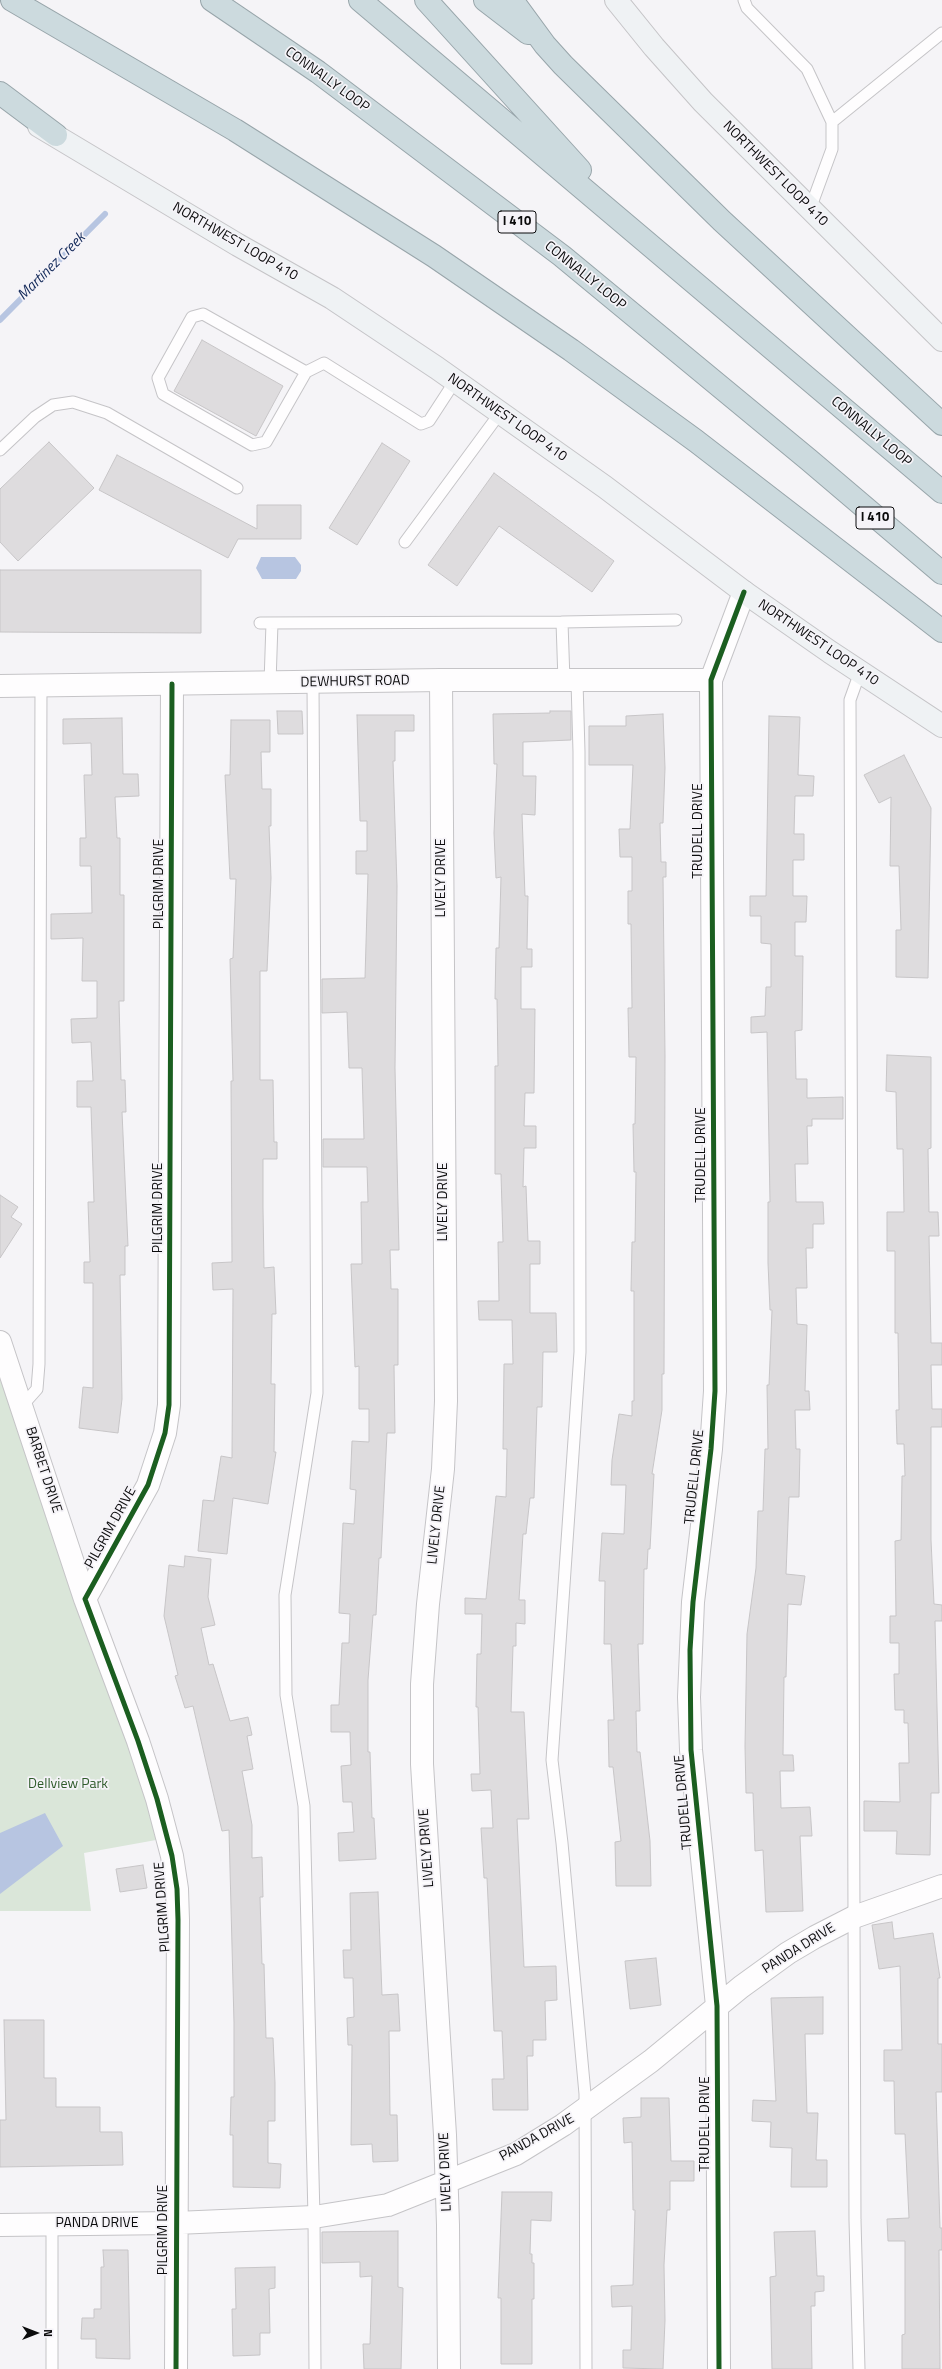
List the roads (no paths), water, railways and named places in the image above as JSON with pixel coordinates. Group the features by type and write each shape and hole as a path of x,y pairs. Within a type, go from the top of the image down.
{"highway":[{"path":"4,0 85,43"},
{"path":"12,0 235,130 434,256 571,350 702,446 942,631"},
{"name":"CONNALLY LOOP","path":"212,0 318,72 562,256 809,460 942,573"},
{"name":"CONNALLY LOOP","path":"360,0 942,492"},
{"path":"426,0 636,232"},
{"path":"485,0 545,45"},
{"path":"512,0 545,45 563,65 722,221 942,424"},
{"path":"0,93 56,135"}],"main road":[{"name":"NORTHWEST LOOP 410","path":"616,0 654,47 703,102 942,340"},
{"name":"NORTHWEST LOOP 410","path":"0,105 56,135 238,245 332,298 455,381 605,487 744,592 860,672 942,726"},
{"path":"911,705 942,710"}],"street":[{"name":"TRUDELL DRIVE","path":"718,2369 717,2006 691,1750 689,1697 693,1602 711,1449 715,1392 711,680 744,592"},
{"name":"DEWHURST ROAD","path":"0,686 441,680 711,680"},
{"name":"LIVELY DRIVE","path":"441,680 446,1401 443,1469 428,1604 422,1684 422,1764 447,2182 449,2369"},
{"name":"PILGRIM DRIVE","path":"172,684 169,1404 165,1433 148,1485 85,1598 138,1741 172,1856 178,1920 176,2369"},
{"name":"BARBET DRIVE","path":"0,1342 85,1598"},
{"name":"PANDA DRIVE","path":"0,2225 176,2224 314,2217 388,2205 516,2154 585,2111 651,2061 717,2006 788,1953 854,1917 942,1886"}],"lane":[{"path":"744,0 747,8 807,69 832,122 832,149 810,209"},
{"path":"832,122 942,33"},
{"path":"306,372 203,314 192,317 158,378 163,394 252,445 266,442 306,372 324,363 421,424 429,421 455,381"},
{"path":"0,450 35,417 53,406 73,402 107,413 237,488"},
{"path":"405,542 500,413"},
{"path":"260,623 676,620"},
{"path":"562,622 579,752 580,1352 552,1760 579,2010 585,2094 586,2369"},
{"path":"270,683 272,623"},
{"path":"859,2369 855,2220 850,700 860,672"},
{"path":"313,682 317,1393 285,1595 286,1694 304,1806 314,2217 315,2369"},
{"path":"21,1407 37,1389 39,1364 41,685"},
{"path":"52,2224 52,2369"}],"water":[{"path":"261,557 295,557 301,565 301,571 296,579 262,579 256,568"},
{"path":"45,1813 63,1846 0,1894 0,1833"}],"waterway":[{"name":"Martinez Creek","path":"0,320 105,214"}],"park label":[{"name":"Dellview Park","path":"68,1785"}]}
